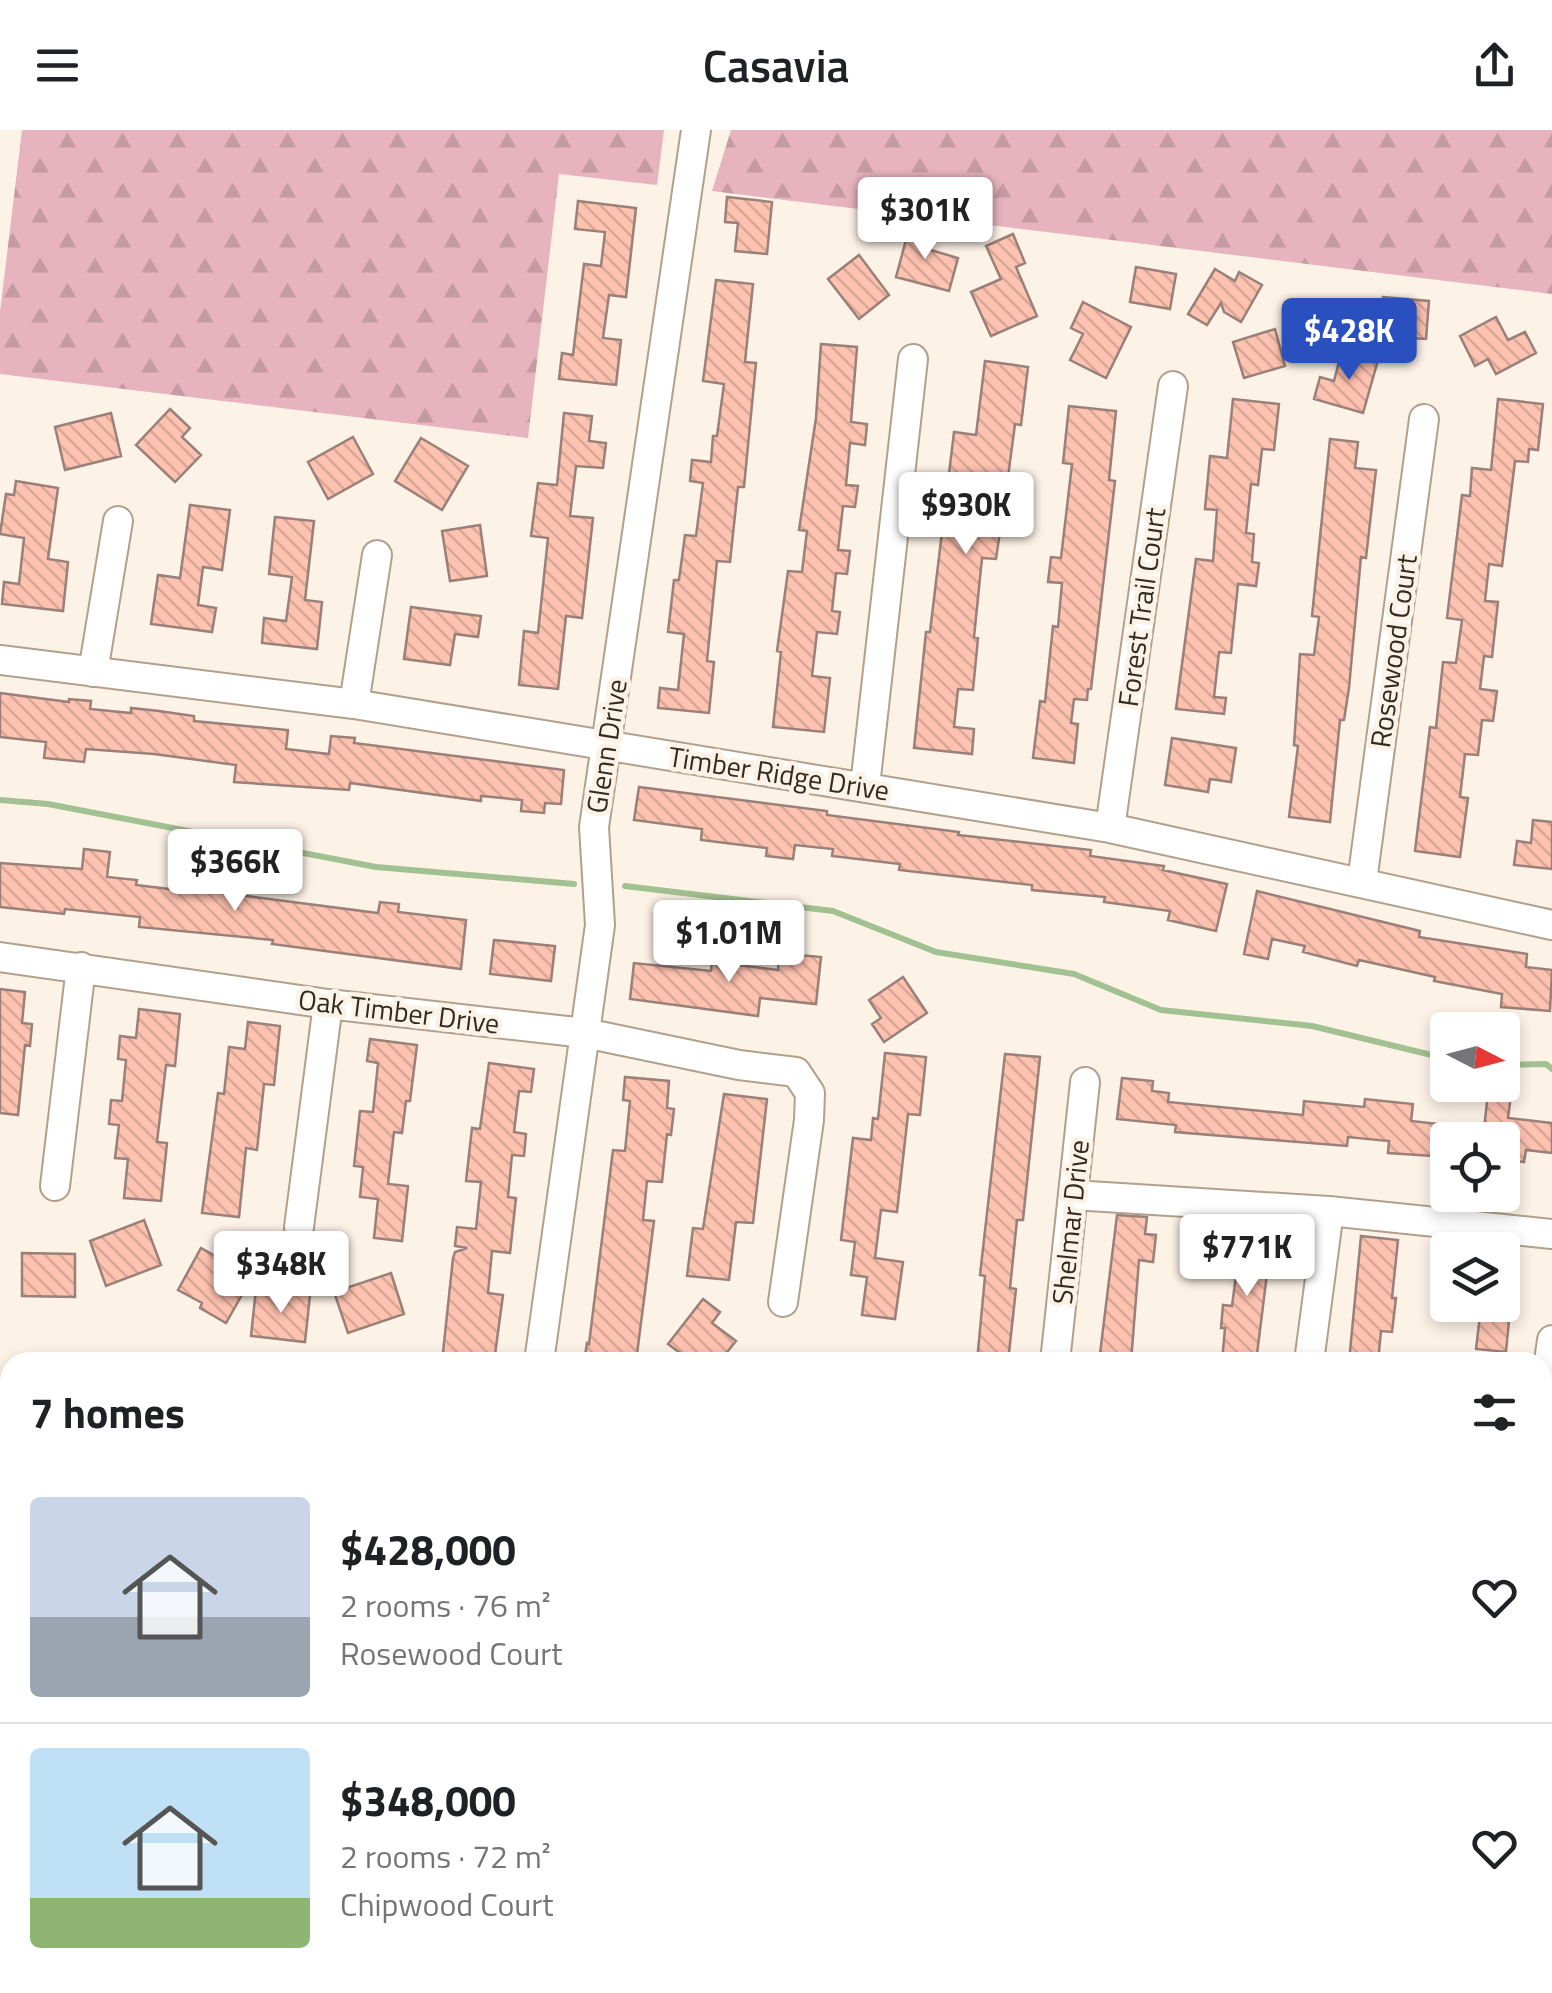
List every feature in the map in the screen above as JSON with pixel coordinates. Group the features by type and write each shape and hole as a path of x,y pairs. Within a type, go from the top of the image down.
{"street":[{"name":"Glenn Drive","path":"540,1352 600,925 594,828 696,130"},
{"path":"865,786 913,359"},
{"name":"Forest Trail Court","path":"1110,828 1172,386"},
{"name":"Rosewood Court","path":"1362,882 1424,420"},
{"path":"93,672 118,521"},
{"path":"354,704 376,556"},
{"name":"Timber Ridge Drive","path":"0,660 354,704 865,786 1110,828 1552,925"},
{"name":"Oak Timber Drive","path":"0,957 328,1004 585,1033 739,1065 796,1072 810,1094 809,1120 783,1302"},
{"path":"54,1186 82,968"},
{"path":"300,1227 328,1004"},
{"name":"Shelmar Drive","path":"1055,1352 1085,1082"},
{"path":"1073,1195 1329,1211 1552,1234"},
{"path":"1310,1352 1329,1211"}],"green space":[{"path":"22,130 664,130 657,185 559,174 528,438 0,374 0,312"},
{"path":"731,130 1552,130 1552,294 712,191"}],"building":[{"path":"727,197 772,202 767,254 735,251 738,223 725,222"},
{"path":"578,201 636,208 626,297 609,295 603,338 621,340 616,385 559,379 562,353 573,355 584,264 601,266 605,232 575,229"},
{"path":"910,225 933,231 927,249 958,258 949,291 896,277"},
{"path":"1013,234 1025,263 1016,267 1037,316 991,336 971,292 1001,279 986,246"},
{"path":"859,255 889,295 859,319 828,279"},
{"path":"1136,267 1176,274 1170,309 1130,302"},
{"path":"1215,269 1235,281 1239,272 1262,285 1241,322 1224,312 1221,303 1207,325 1188,314"},
{"path":"716,280 753,284 745,362 756,363 744,487 738,487 730,562 717,561 707,661 714,662 709,713 658,708 660,688 678,690 684,634 668,632 674,580 679,580 685,535 696,536 703,483 690,481 692,460 711,462 713,436 717,436 724,384 703,381"},
{"path":"1383,297 1429,301 1426,339 1409,338 1408,349 1379,346"},
{"path":"1083,302 1131,327 1106,378 1070,360 1083,334 1071,328"},
{"path":"1496,317 1508,340 1525,332 1536,353 1496,374 1488,359 1475,366 1460,336"},
{"path":"1275,329 1285,366 1244,378 1233,342"},
{"path":"821,344 857,347 851,422 867,424 865,445 850,443 846,485 858,486 855,507 843,506 838,550 850,551 847,574 836,573 832,611 840,612 837,634 817,632 812,676 830,678 824,732 773,727 781,652 777,651 788,571 802,572 807,531 799,530 816,418"},
{"path":"1342,350 1378,360 1363,413 1314,399 1320,377 1334,381"},
{"path":"985,361 1028,367 1021,425 1015,424 1008,477 997,476 989,531 1000,532 996,559 982,558 973,690 958,689 954,727 974,729 972,754 914,748 954,432 976,435"},
{"path":"1233,399 1279,404 1274,450 1262,449 1258,485 1251,484 1246,533 1254,534 1252,562 1259,563 1256,586 1238,584 1231,653 1219,652 1214,697 1226,698 1224,714 1176,709 1196,559 1213,561 1217,510 1205,509 1210,456 1227,458"},
{"path":"1498,399 1543,404 1538,450 1529,449 1528,462 1515,461 1502,566 1489,564 1485,601 1498,602 1492,657 1484,656 1480,689 1497,691 1493,721 1482,720 1478,755 1465,754 1460,797 1468,798 1460,857 1415,851 1430,727 1436,728 1443,662 1456,663 1462,620 1447,618 1462,495 1470,496 1472,468 1491,470"},
{"path":"1069,406 1116,411 1109,480 1115,481 1091,689 1087,700 1074,699 1071,723 1078,724 1074,763 1033,758 1040,701 1045,702 1053,626 1058,627 1062,583 1048,582 1051,557 1061,558 1072,464 1063,463"},
{"path":"170,409 190,428 182,437 201,455 175,482 136,445"},
{"path":"111,413 121,456 65,470 55,427"},
{"path":"564,413 592,416 589,441 606,443 603,468 576,466 570,516 593,518 582,618 566,616 558,689 519,685 524,631 538,633 548,538 531,536 538,483 557,485"},
{"path":"353,437 373,474 328,499 308,462"},
{"path":"421,438 468,466 442,510 395,481"},
{"path":"1330,439 1358,442 1355,468 1376,470 1366,558 1361,557 1349,688 1344,720 1340,720 1330,822 1289,817 1298,746 1294,745 1300,654 1314,655 1319,617 1312,616"},
{"path":"16,481 58,488 48,559 68,562 63,611 2,604 4,582 19,584 24,538 0,534 6,494 14,495"},
{"path":"190,505 230,510 222,570 203,567 198,605 216,608 212,632 151,624 158,575 180,578"},
{"path":"275,517 314,521 305,600 322,602 317,649 262,643 264,618 286,621 292,577 269,574"},
{"path":"480,525 487,576 450,581 442,531"},
{"path":"411,607 481,616 478,637 455,634 450,665 404,659"},
{"path":"0,693 91,701 90,709 131,713 131,708 194,716 194,721 288,730 286,749 329,754 331,736 355,738 354,743 564,770 561,804 545,803 544,813 521,811 522,800 481,796 481,801 350,783 349,790 234,782 236,765 154,754 86,749 84,762 44,758 46,742 0,737"},
{"path":"1172,738 1236,748 1231,782 1210,779 1208,792 1165,785"},
{"path":"639,787 827,811 827,815 959,832 958,835 1091,850 1090,856 1164,866 1163,870 1227,884 1216,931 1168,920 1170,911 1104,902 1105,897 899,870 900,864 832,856 833,849 795,845 793,859 766,856 767,848 701,840 702,829 634,820"},
{"path":"1533,820 1552,822 1552,869 1514,865 1517,841 1531,843"},
{"path":"84,849 110,852 107,877 137,880 136,885 178,890 179,882 201,885 201,890 378,913 380,902 399,904 398,912 466,920 461,969 272,944 273,940 139,927 140,917 0,907 0,863 82,869"},
{"path":"1257,891 1420,931 1419,937 1527,954 1526,967 1552,970 1550,1011 1501,1007 1502,994 1434,981 1435,977 1359,960 1357,966 1303,952 1305,946 1272,939 1268,959 1244,954"},
{"path":"494,940 555,946 551,981 490,974"},
{"path":"779,953 821,957 816,1004 760,998 758,1016 630,999 634,963 711,971 712,962 778,970"},
{"path":"903,977 927,1013 884,1042 872,1024 881,1018 869,1000"},
{"path":"0,989 25,992 22,1023 32,1024 30,1046 25,1045 18,1115 0,1113"},
{"path":"139,1009 180,1014 175,1066 166,1065 157,1142 167,1143 161,1201 124,1198 128,1159 115,1158 119,1125 109,1124 111,1100 122,1101 126,1060 118,1059 120,1036 136,1038"},
{"path":"248,1022 280,1026 274,1085 264,1084 257,1150 246,1148 239,1217 202,1213 218,1093 224,1094 229,1047 245,1049"},
{"path":"370,1039 417,1045 402,1133 394,1132 388,1184 408,1186 402,1241 374,1238 378,1199 360,1197 363,1167 354,1166 360,1111 373,1112 378,1063 367,1061"},
{"path":"885,1053 926,1057 920,1115 908,1114 897,1212 881,1210 875,1258 903,1262 895,1319 862,1315 867,1277 851,1275 855,1242 841,1240 853,1138 871,1140 873,1118 878,1119"},
{"path":"1005,1054 1040,1057 1023,1220 1017,1220 1010,1288 1016,1289 1009,1352 978,1352 985,1276 980,1275"},
{"path":"489,1063 534,1069 531,1092 519,1091 514,1132 526,1134 524,1156 512,1155 508,1197 516,1198 510,1253 492,1251 488,1293 503,1295 495,1352 443,1352 453,1258 455,1252 467,1248 455,1246 457,1227 476,1229 481,1182 466,1181 472,1128 480,1129"},
{"path":"625,1077 669,1081 667,1108 674,1109 671,1135 667,1134 662,1182 647,1181 643,1220 654,1221 637,1352 586,1352 613,1150 625,1151 630,1101 623,1100"},
{"path":"1122,1078 1153,1081 1152,1091 1169,1093 1168,1102 1303,1115 1304,1101 1364,1107 1365,1099 1413,1104 1411,1121 1430,1123 1430,1156 1388,1153 1389,1141 1348,1137 1347,1146 1175,1132 1176,1125 1117,1119"},
{"path":"724,1094 767,1099 753,1223 736,1222 729,1280 687,1276 693,1228 703,1229"},
{"path":"1487,1102 1510,1102 1508,1118 1552,1123 1552,1153 1526,1150 1524,1162 1520,1161 1520,1122 1485,1122"},
{"path":"1117,1215 1147,1217 1145,1234 1156,1235 1153,1262 1139,1260 1132,1352 1100,1352"},
{"path":"144,1220 161,1265 106,1286 90,1241"},
{"path":"1242,1230 1272,1234 1257,1352 1223,1352 1223,1305 1232,1306"},
{"path":"1361,1236 1398,1240 1392,1332 1381,1331 1379,1352 1350,1352"},
{"path":"201,1248 252,1277 226,1323 178,1290"},
{"path":"22,1253 75,1254 75,1297 22,1296"},
{"path":"391,1273 404,1314 348,1333 334,1292"},
{"path":"256,1289 310,1295 305,1342 251,1336"},
{"path":"703,1299 720,1312 712,1323 736,1341 727,1352 679,1352 668,1344"},
{"path":"1479,1322 1509,1322 1506,1352 1476,1349"}],"waterway":[{"path":"0,800 48,804 376,867 574,884"},
{"path":"625,886 833,911 936,952 1074,974 1161,1010 1312,1026 1430,1055"},
{"path":"1520,1065 1546,1064 1552,1069"}]}
